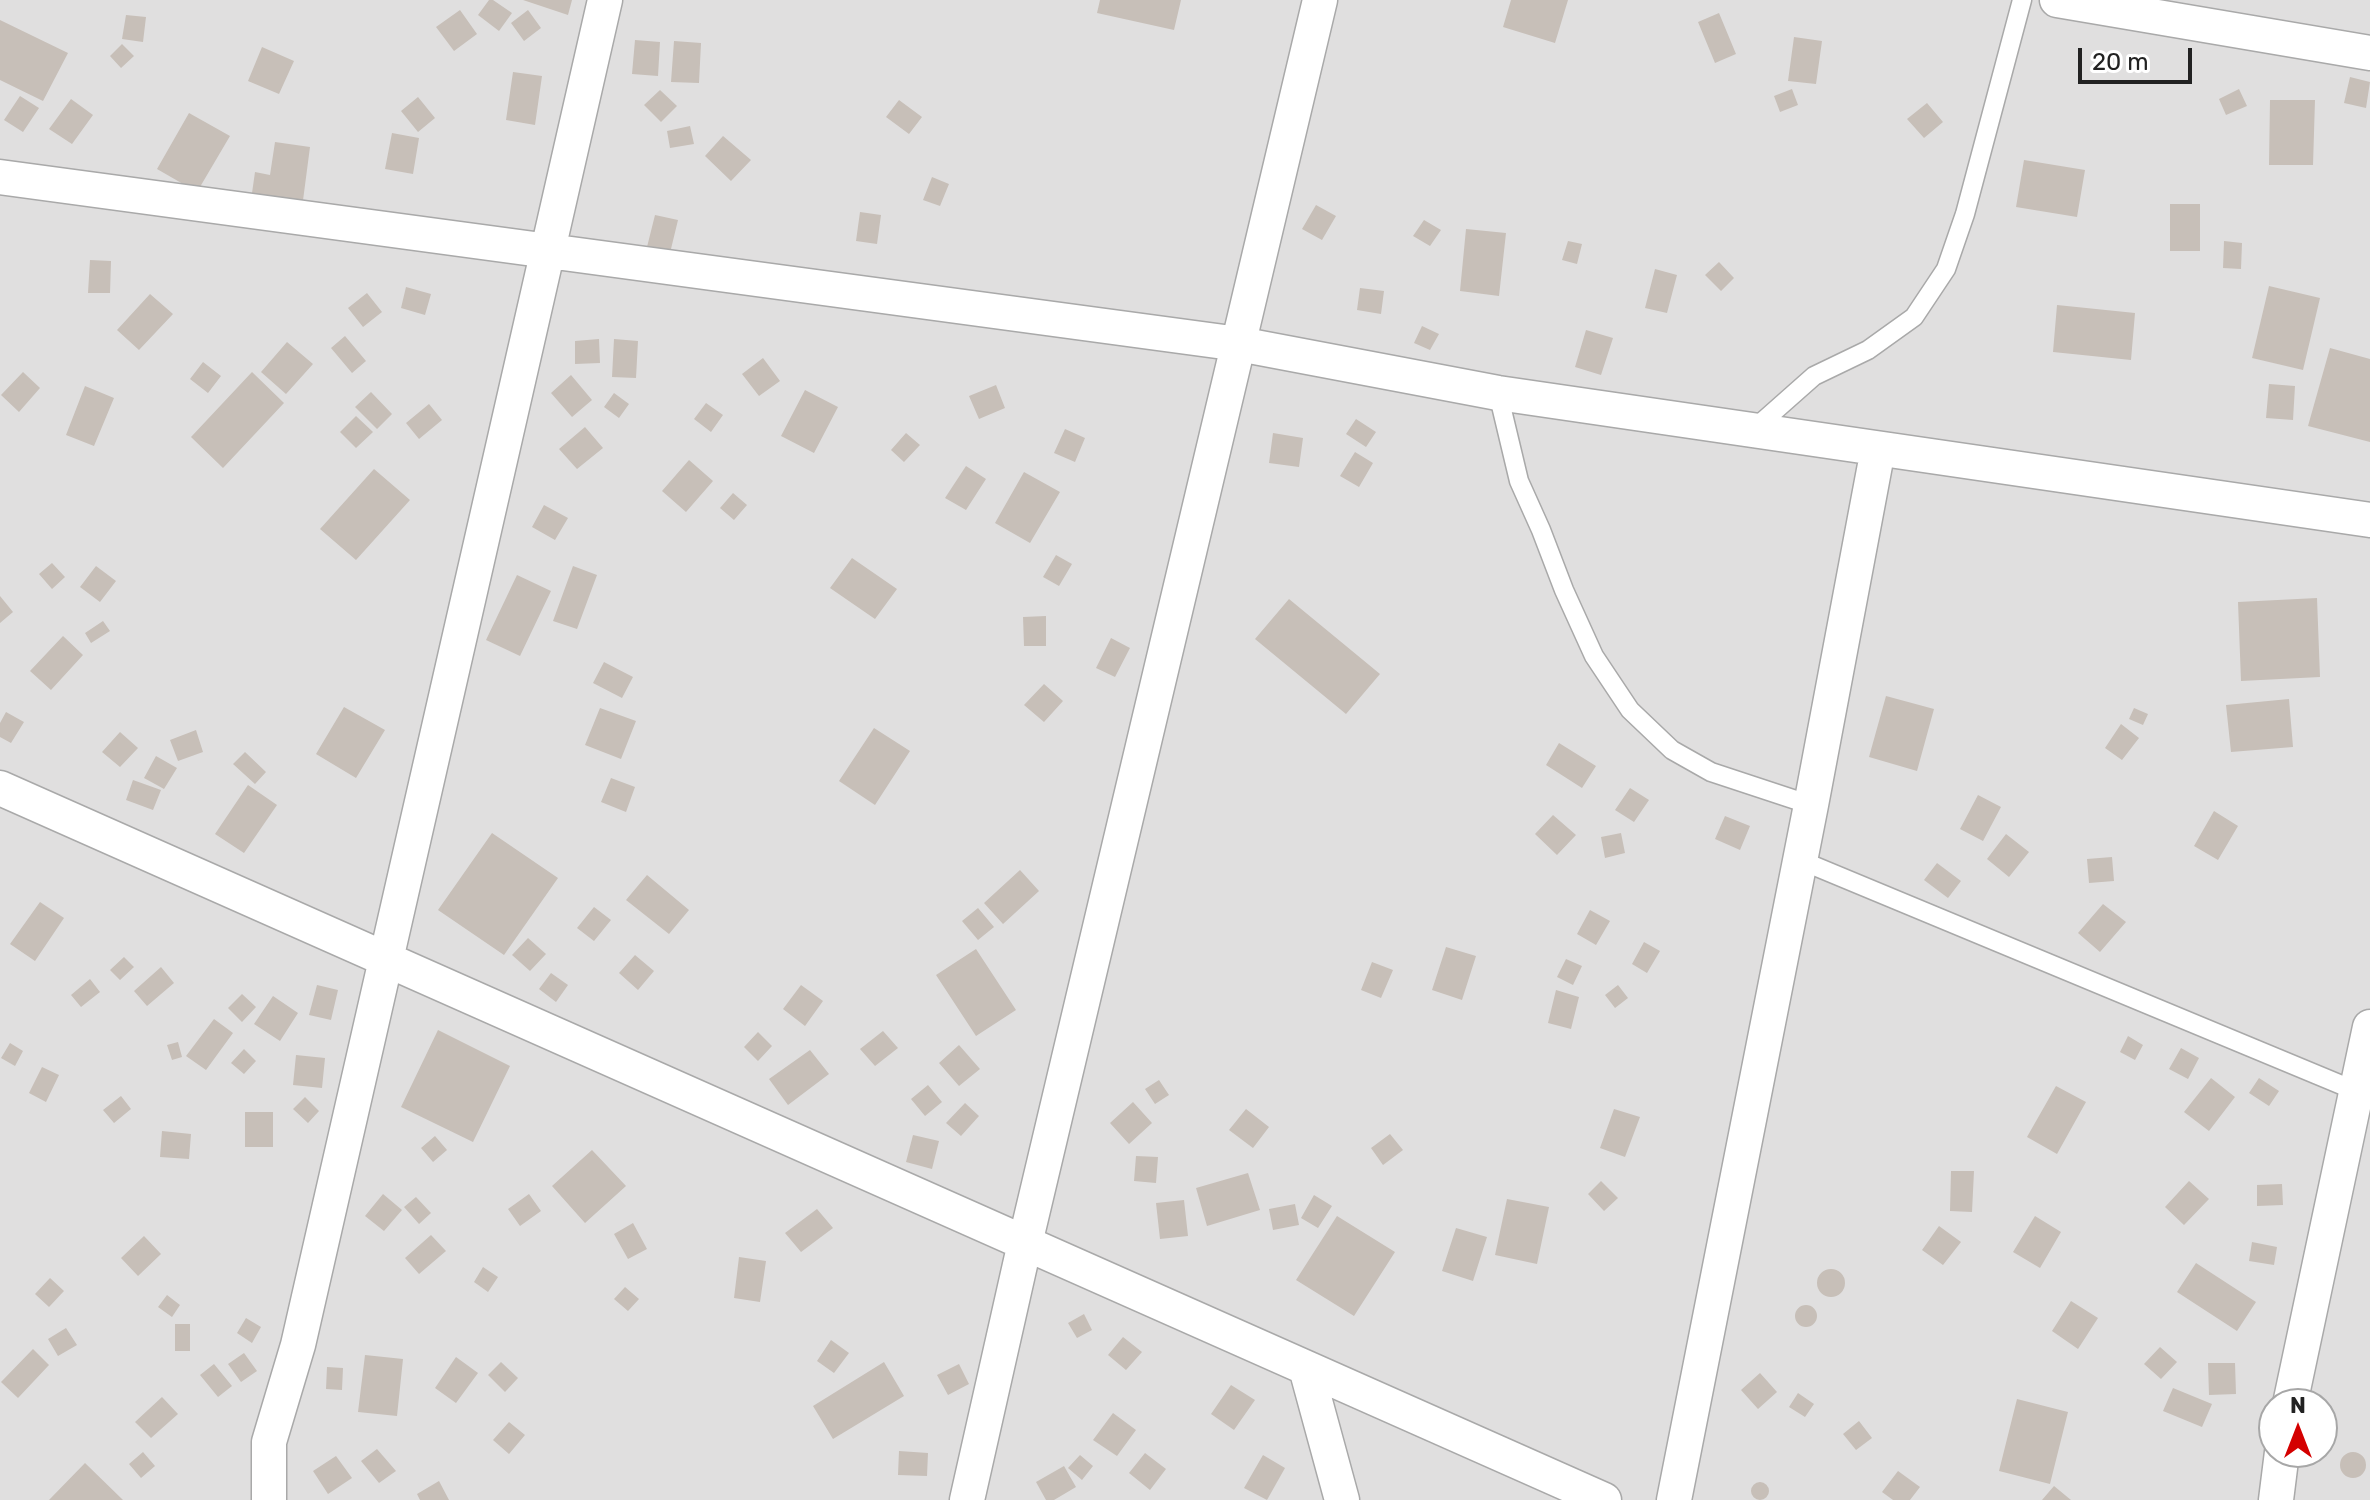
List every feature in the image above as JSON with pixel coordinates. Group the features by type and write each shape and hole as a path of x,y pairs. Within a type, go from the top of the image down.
{"street":[{"path":"269,1500 269,1442 298,1345 605,0"},
{"path":"967,1500 1320,0"},
{"path":"2057,0 2370,53"},
{"path":"0,177 1239,344 1498,393 2370,520"},
{"path":"1674,1500 1878,449"},
{"path":"0,788 1604,1500"},
{"path":"2294,1388 2363,1100 2370,1027"},
{"path":"1306,1368 1342,1500"},
{"path":"2276,1500 2280,1468"}],"lane":[{"path":"1753,430 1814,376 1868,350 1914,317 1946,269 1965,214 2022,0"},
{"path":"1498,393 1519,481 1564,590 1594,656 1630,710 1672,750 1711,772 1811,805"},
{"path":"1800,860 2363,1100"}],"shaded area":[{"path":"0,0 2370,0 2370,1500 0,1500"}],"building":[{"path":"489,0 512,13 499,31 478,15"},
{"path":"523,0 572,0 568,15"},
{"path":"1100,0 1181,0 1174,30 1097,13"},
{"path":"1511,0 1568,0 1555,43 1503,27"},
{"path":"460,10 477,34 454,51 436,27"},
{"path":"528,10 541,28 524,41 511,23"},
{"path":"1719,13 1736,54 1715,63 1698,22"},
{"path":"126,15 146,17 143,42 122,39"},
{"path":"0,20 68,53 43,101 0,80"},
{"path":"1794,37 1822,41 1816,84 1788,81"},
{"path":"635,40 660,42 658,76 632,74"},
{"path":"674,41 701,43 699,83 671,82"},
{"path":"122,44 134,56 121,68 110,56"},
{"path":"262,47 294,61 279,94 248,81"},
{"path":"513,72 542,76 535,125 506,120"},
{"path":"2350,77 2370,82 2366,108 2344,103"},
{"path":"1792,89 1798,105 1780,112 1774,96"},
{"path":"2239,89 2247,106 2226,115 2219,99"},
{"path":"660,90 677,106 661,122 644,105"},
{"path":"20,96 39,108 23,132 4,120"},
{"path":"418,97 435,118 418,132 401,111"},
{"path":"71,99 93,115 72,144 49,129"},
{"path":"899,100 922,117 909,134 886,117"},
{"path":"2270,100 2315,100 2313,165 2269,165"},
{"path":"1927,103 1943,122 1924,138 1907,119"},
{"path":"189,113 230,136 197,192 157,169"},
{"path":"690,126 694,144 670,148 667,131"},
{"path":"392,133 419,138 413,174 385,169"},
{"path":"723,136 751,160 731,181 705,156"},
{"path":"275,142 310,147 302,208 251,200 255,172 270,175"},
{"path":"2024,160 2085,170 2077,217 2016,207"},
{"path":"932,177 949,184 940,206 923,200"},
{"path":"2170,204 2200,204 2200,251 2170,251"},
{"path":"1316,205 1336,216 1322,240 1302,229"},
{"path":"860,212 881,215 877,244 856,241"},
{"path":"655,215 678,220 670,253 647,247"},
{"path":"1424,220 1441,230 1430,246 1413,236"},
{"path":"1466,229 1506,233 1499,296 1460,291"},
{"path":"1568,241 1582,244 1577,264 1562,260"},
{"path":"2224,241 2242,243 2241,269 2223,268"},
{"path":"90,260 111,261 110,293 88,293"},
{"path":"1719,262 1734,278 1721,291 1705,275"},
{"path":"1655,269 1677,275 1667,313 1645,308"},
{"path":"2269,286 2320,298 2303,370 2252,358"},
{"path":"406,287 431,294 425,315 401,308"},
{"path":"1360,288 1384,291 1381,314 1357,310"},
{"path":"367,293 382,312 363,327 348,308"},
{"path":"150,294 173,314 139,350 117,330"},
{"path":"2057,305 2135,313 2131,360 2053,352"},
{"path":"1422,326 1439,334 1430,350 1414,343"},
{"path":"1586,330 1613,338 1601,375 1575,367"},
{"path":"345,336 366,361 352,373 331,348"},
{"path":"599,339 600,363 575,364 575,341"},
{"path":"614,339 638,341 636,378 612,377"},
{"path":"287,342 313,364 286,394 261,372"},
{"path":"2330,348 2370,359 2370,442 2308,426"},
{"path":"763,358 780,381 759,396 742,374"},
{"path":"203,362 221,376 208,393 190,379"},
{"path":"23,372 40,388 19,412 1,395"},
{"path":"252,372 284,403 223,468 191,437"},
{"path":"571,375 592,400 572,417 551,393"},
{"path":"2269,384 2295,386 2293,420 2266,418"},
{"path":"996,385 1005,408 979,419 969,396"},
{"path":"85,386 114,398 94,446 66,435"},
{"path":"805,390 838,407 814,453 781,436"},
{"path":"371,392 392,414 377,429 355,407"},
{"path":"614,393 629,404 619,418 604,407"},
{"path":"706,403 723,415 711,432 694,419"},
{"path":"429,404 442,420 419,439 406,423"},
{"path":"356,416 373,432 356,448 340,432"},
{"path":"1356,419 1376,432 1366,447 1346,434"},
{"path":"585,427 603,448 577,469 559,449"},
{"path":"1065,429 1085,438 1075,462 1054,453"},
{"path":"906,433 920,445 904,462 891,450"},
{"path":"1273,433 1303,438 1299,467 1269,463"},
{"path":"1355,452 1373,463 1359,487 1340,476"},
{"path":"689,460 713,481 686,512 662,491"},
{"path":"966,466 986,479 966,510 945,498"},
{"path":"374,469 410,500 356,560 320,529"},
{"path":"1024,472 1060,492 1030,543 995,523"},
{"path":"733,493 747,505 734,520 720,508"},
{"path":"544,505 568,518 555,540 532,527"},
{"path":"1056,555 1072,564 1059,586 1043,577"},
{"path":"852,558 897,589 875,619 830,588"},
{"path":"52,563 65,577 52,589 39,574"},
{"path":"96,566 116,581 100,602 80,587"},
{"path":"573,566 597,575 577,629 553,621"},
{"path":"517,575 551,591 520,656 486,640"},
{"path":"0,596 13,612 0,623"},
{"path":"2317,598 2320,677 2241,681 2238,602"},
{"path":"1289,599 1380,674 1346,714 1255,639"},
{"path":"1046,616 1046,646 1024,646 1023,617"},
{"path":"103,621 110,631 91,643 85,633"},
{"path":"63,636 83,655 51,690 30,671"},
{"path":"1111,638 1130,648 1115,677 1096,668"},
{"path":"604,662 633,677 622,698 593,683"},
{"path":"1044,684 1063,701 1044,722 1024,705"},
{"path":"1886,696 1934,709 1917,771 1869,757"},
{"path":"2289,699 2293,747 2231,752 2226,705"},
{"path":"344,707 385,730 356,778 316,754"},
{"path":"600,708 636,721 621,759 585,745"},
{"path":"2134,708 2148,714 2143,725 2129,719"},
{"path":"6,712 24,722 11,743 0,737 0,723"},
{"path":"2121,724 2139,738 2122,760 2105,748"},
{"path":"874,728 910,751 875,805 839,781"},
{"path":"196,730 203,752 178,761 170,740"},
{"path":"120,732 138,748 120,767 102,752"},
{"path":"1559,743 1596,766 1582,788 1546,765"},
{"path":"245,752 266,772 255,784 233,764"},
{"path":"156,756 177,768 164,789 144,778"},
{"path":"611,778 635,787 626,812 601,802"},
{"path":"133,780 161,790 153,810 126,800"},
{"path":"248,785 277,805 244,853 215,834"},
{"path":"1630,788 1649,800 1634,822 1615,810"},
{"path":"1978,795 2001,807 1983,841 1960,829"},
{"path":"2214,811 2238,826 2218,860 2194,846"},
{"path":"1553,815 1576,835 1557,855 1535,834"},
{"path":"1725,816 1750,826 1740,850 1715,839"},
{"path":"492,833 558,878 504,955 438,910"},
{"path":"1621,833 1625,853 1605,858 1601,837"},
{"path":"2006,834 2029,852 2009,877 1987,859"},
{"path":"2112,857 2114,881 2089,883 2087,859"},
{"path":"1937,863 1961,881 1948,898 1924,880"},
{"path":"1020,870 1039,891 1003,924 984,903"},
{"path":"647,875 689,910 669,934 626,900"},
{"path":"40,902 64,918 35,961 10,944"},
{"path":"2103,904 2126,922 2100,952 2078,933"},
{"path":"594,907 611,920 594,941 577,928"},
{"path":"978,908 994,927 978,940 962,921"},
{"path":"1590,910 1610,921 1596,945 1577,934"},
{"path":"528,938 546,954 530,971 512,955"},
{"path":"1644,942 1660,951 1647,973 1632,964"},
{"path":"1446,947 1476,956 1462,1000 1432,990"},
{"path":"976,949 1016,1010 976,1036 936,975"},
{"path":"635,955 654,971 638,990 619,973"},
{"path":"124,957 134,967 120,980 110,970"},
{"path":"1566,959 1582,966 1573,985 1557,977"},
{"path":"1372,962 1393,970 1381,998 1361,990"},
{"path":"161,967 174,983 147,1006 134,991"},
{"path":"551,973 568,985 556,1002 539,989"},
{"path":"90,979 100,992 81,1007 71,995"},
{"path":"317,985 338,990 331,1020 309,1015"},
{"path":"801,985 823,1001 805,1026 783,1009"},
{"path":"1618,985 1628,998 1615,1008 1605,995"},
{"path":"1556,990 1579,997 1571,1029 1548,1023"},
{"path":"242,994 256,1007 242,1022 228,1008"},
{"path":"273,996 298,1013 280,1041 254,1024"},
{"path":"214,1019 233,1033 206,1070 186,1056"},
{"path":"438,1030 510,1066 473,1142 401,1107"},
{"path":"883,1031 898,1048 875,1066 860,1049"},
{"path":"758,1032 772,1046 758,1061 744,1047"},
{"path":"2128,1036 2143,1045 2135,1060 2120,1052"},
{"path":"178,1042 182,1057 172,1060 167,1045"},
{"path":"10,1043 23,1051 15,1066 1,1058"},
{"path":"959,1045 980,1069 959,1086 939,1063"},
{"path":"2181,1048 2199,1058 2188,1079 2169,1069"},
{"path":"244,1049 256,1061 244,1074 231,1063"},
{"path":"810,1050 829,1074 788,1105 769,1079"},
{"path":"296,1055 325,1058 322,1088 293,1085"},
{"path":"42,1067 59,1075 46,1102 29,1093"},
{"path":"2211,1078 2235,1097 2209,1131 2184,1112"},
{"path":"2259,1078 2279,1091 2269,1106 2249,1093"},
{"path":"1159,1080 1169,1095 1155,1104 1145,1089"},
{"path":"928,1085 942,1102 925,1116 911,1099"},
{"path":"2056,1086 2086,1102 2057,1154 2027,1137"},
{"path":"121,1096 131,1109 114,1123 103,1110"},
{"path":"305,1097 319,1111 308,1123 293,1109"},
{"path":"1133,1102 1152,1123 1129,1144 1110,1123"},
{"path":"965,1103 979,1116 961,1136 946,1123"},
{"path":"1246,1109 1269,1127 1253,1148 1229,1130"},
{"path":"1614,1109 1640,1117 1625,1157 1600,1148"},
{"path":"245,1112 273,1112 273,1147 245,1147"},
{"path":"162,1131 191,1134 189,1159 160,1157"},
{"path":"1390,1134 1403,1150 1383,1165 1371,1148"},
{"path":"913,1135 939,1141 932,1169 906,1162"},
{"path":"435,1136 447,1150 433,1162 421,1148"},
{"path":"592,1150 626,1186 585,1223 552,1186"},
{"path":"1136,1156 1158,1157 1156,1183 1134,1181"},
{"path":"1951,1171 1974,1171 1972,1212 1950,1211"},
{"path":"1248,1173 1260,1210 1207,1226 1196,1188"},
{"path":"1601,1181 1618,1198 1604,1211 1588,1194"},
{"path":"2189,1181 2209,1199 2184,1225 2165,1207"},
{"path":"2282,1184 2283,1205 2257,1206 2257,1185"},
{"path":"383,1194 402,1210 384,1231 365,1216"},
{"path":"529,1194 541,1211 520,1226 508,1209"},
{"path":"1314,1195 1332,1206 1318,1228 1301,1218"},
{"path":"416,1197 431,1213 419,1224 404,1207"},
{"path":"1507,1199 1549,1207 1537,1264 1495,1255"},
{"path":"1184,1200 1188,1236 1160,1239 1156,1203"},
{"path":"1295,1204 1299,1225 1273,1230 1269,1209"},
{"path":"817,1209 833,1228 801,1252 785,1233"},
{"path":"1337,1216 1395,1252 1354,1316 1296,1280"},
{"path":"2035,1216 2061,1232 2040,1268 2013,1252"},
{"path":"633,1223 647,1249 628,1259 614,1234"},
{"path":"1939,1226 1961,1242 1943,1265 1922,1250"},
{"path":"1456,1228 1487,1237 1473,1281 1442,1271"},
{"path":"431,1235 446,1251 419,1274 405,1258"},
{"path":"144,1236 161,1254 138,1276 121,1258"},
{"path":"2252,1242 2277,1247 2274,1265 2249,1261"},
{"path":"739,1257 766,1261 760,1302 734,1298"},
{"path":"2196,1263 2256,1302 2237,1331 2177,1292"},
{"path":"483,1267 498,1277 488,1292 474,1282"},
{"path":"1831,1269 1841,1273 1845,1283 1841,1293 1831,1297 1821,1293 1817,1283 1821,1273"},
{"path":"50,1278 64,1291 49,1307 35,1294"},
{"path":"625,1287 639,1299 628,1311 614,1299"},
{"path":"167,1295 180,1305 172,1317 158,1307"},
{"path":"2071,1301 2098,1318 2078,1349 2052,1331"},
{"path":"1806,1305 1814,1308 1817,1316 1814,1324 1806,1327 1798,1324 1795,1316 1798,1308"},
{"path":"1084,1314 1092,1330 1077,1338 1068,1323"},
{"path":"246,1318 261,1327 252,1343 237,1333"},
{"path":"175,1324 190,1324 190,1351 175,1351"},
{"path":"66,1328 77,1345 58,1356 48,1339"},
{"path":"1123,1337 1142,1352 1126,1370 1108,1355"},
{"path":"831,1340 849,1353 834,1373 817,1361"},
{"path":"2160,1347 2177,1362 2161,1379 2144,1364"},
{"path":"33,1349 49,1365 18,1398 1,1382"},
{"path":"244,1353 257,1371 241,1382 228,1364"},
{"path":"365,1355 403,1359 397,1416 358,1412"},
{"path":"456,1357 478,1373 456,1403 435,1388"},
{"path":"501,1362 518,1378 505,1392 488,1375"},
{"path":"884,1362 904,1396 833,1439 813,1406"},
{"path":"2208,1363 2235,1363 2236,1394 2209,1395"},
{"path":"214,1364 232,1386 218,1397 200,1375"},
{"path":"959,1364 969,1384 948,1395 937,1375"},
{"path":"327,1367 343,1368 342,1390 326,1389"},
{"path":"1760,1373 1777,1392 1758,1409 1741,1390"},
{"path":"1231,1385 1255,1400 1234,1430 1211,1414"},
{"path":"2173,1388 2212,1404 2202,1427 2163,1411"},
{"path":"1798,1393 1814,1404 1805,1417 1789,1407"},
{"path":"162,1397 178,1414 151,1438 135,1422"},
{"path":"2017,1399 2068,1412 2050,1484 1999,1471"},
{"path":"1113,1413 1136,1430 1117,1456 1093,1440"},
{"path":"1859,1421 1872,1438 1856,1450 1843,1434"},
{"path":"509,1422 525,1435 509,1454 493,1440"},
{"path":"377,1449 396,1471 379,1483 361,1461"},
{"path":"899,1451 928,1453 927,1476 898,1475"},
{"path":"143,1452 155,1466 141,1478 129,1464"},
{"path":"2353,1452 2362,1456 2366,1465 2362,1474 2353,1478 2344,1474 2340,1465 2344,1456"},
{"path":"1145,1453 1166,1469 1150,1490 1129,1473"},
{"path":"1080,1455 1093,1466 1082,1480 1068,1468"},
{"path":"1263,1455 1285,1468 1267,1500 1244,1488"},
{"path":"336,1456 352,1478 328,1494 313,1471"},
{"path":"85,1463 123,1500 49,1500"},
{"path":"1064,1466 1076,1487 1054,1500 1046,1500 1036,1482"},
{"path":"1898,1471 1920,1487 1910,1500 1893,1500 1882,1492"},
{"path":"439,1481 449,1500 420,1500 417,1494"},
{"path":"1756,1482 1764,1482 1769,1491 1767,1498 1756,1500 1751,1495 1751,1487"},
{"path":"2054,1486 2071,1500 2042,1500"}]}
